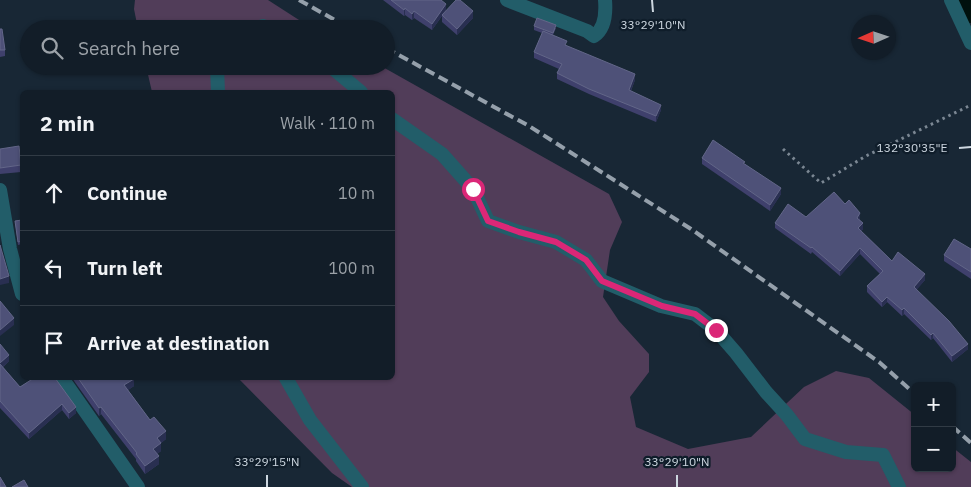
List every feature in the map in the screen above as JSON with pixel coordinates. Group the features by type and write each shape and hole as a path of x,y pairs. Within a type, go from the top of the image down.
{"street":[{"path":"507,0 586,31 594,36 598,33 606,16 605,0"},
{"path":"951,0 971,43"},
{"path":"217,75 218,90"},
{"path":"341,75 359,90"},
{"path":"395,121 442,154 473,189 488,221 556,242 586,260 602,281 662,306 695,314 716,330 805,439 846,452 883,456 899,487"},
{"path":"0,190 10,249 20,286"},
{"path":"63,380 138,487"},
{"path":"287,380 310,420 362,487"}],"path":[{"path":"784,149 821,183 866,156 971,105"}],"shaded area":[{"path":"135,0 268,0 299,20 136,20 134,9"},
{"path":"395,74 609,194 622,222 610,250 603,297 619,321 649,354 649,372 630,397 636,427 688,449 751,437 804,387 836,371 869,378 911,412 911,472 956,472 956,450 971,462 971,487 352,487 332,473 240,380 395,380 395,90 152,90 148,75"}],"building":[{"path":"391,0 441,0 446,4 432,24 414,11 412,14"},
{"path":"456,0 460,0 473,11 457,29 442,15"},
{"path":"537,18 556,25 553,33 534,26"},
{"path":"0,29 2,29 5,50 0,50"},
{"path":"543,31 567,41 565,45 635,74 629,90 661,105 656,116 589,89 557,73 562,64 534,52"},
{"path":"713,140 781,188 770,205 702,158"},
{"path":"19,146 20,165 0,168 0,149"},
{"path":"834,192 845,204 849,200 860,213 857,218 863,223 858,228 892,261 898,252 925,274 914,287 949,321 968,344 952,356 933,333 931,335 904,308 902,310 887,297 882,302 867,286 883,271 860,248 840,271 812,247 775,223 788,204 806,217"},
{"path":"20,220 20,242 18,242 15,221"},
{"path":"954,239 971,249 971,272 944,255"},
{"path":"0,245 9,276 0,279"},
{"path":"0,301 14,318 0,330"},
{"path":"0,344 9,355 0,363"},
{"path":"0,364 20,387 31,380 56,380 76,407 69,413 62,404 29,433 0,401"},
{"path":"79,380 132,380 124,385 150,420 154,417 166,431 157,438 161,443 153,449 159,456 145,466 101,407 99,408"},
{"path":"0,477 6,487 0,487"},
{"path":"24,480 28,487 12,487"}],"waterway":[{"path":"967,0 971,7"}],"railway":[{"path":"299,0 335,20"},
{"path":"395,53 529,126 691,229 879,362 911,390"},
{"path":"953,427 971,443"}],"route":[{"path":"473,189 488,221 556,242 586,260 602,281 662,306 695,314 716,330"}]}
